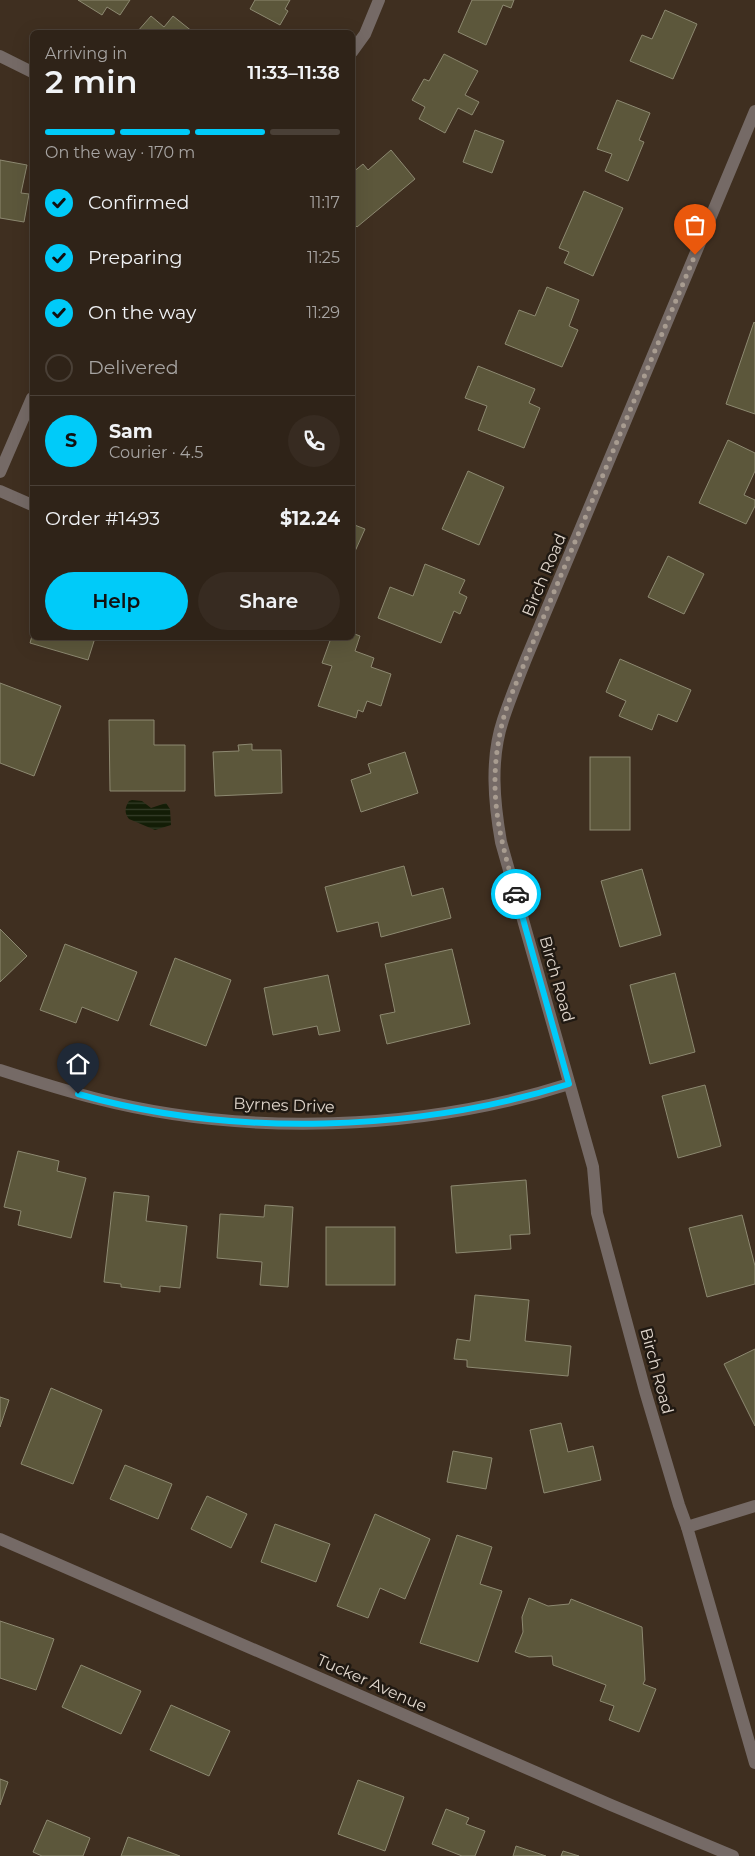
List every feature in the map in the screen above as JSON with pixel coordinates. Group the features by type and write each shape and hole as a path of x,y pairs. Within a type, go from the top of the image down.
{"street":[{"path":"355,48 365,34 379,0"},
{"path":"0,56 30,71"},
{"name":"Birch Road","path":"755,111 752,128 530,650 502,722 495,764 495,808 501,842 594,1167 597,1213 637,1363 676,1496 688,1527 755,1763"},
{"path":"0,472 30,403"},
{"path":"0,491 30,504"},
{"name":"Byrnes Drive","path":"0,1070 96,1099 172,1114 245,1122 319,1124 398,1120 477,1108 569,1084"},
{"path":"688,1527 755,1506"},
{"name":"Tucker Avenue","path":"0,1539 602,1802 732,1856"}],"shaded area":[{"path":"129,801 142,801 151,808 166,803 170,809 171,825 155,830 129,819 126,814 126,808"}],"building":[{"path":"78,0 130,0 120,15 107,7 102,15"},
{"path":"255,0 290,0 285,9 288,11 280,25 250,9"},
{"path":"472,0 514,0 511,8 503,5 486,45 458,32"},
{"path":"665,10 697,24 673,79 630,61 642,35 652,39"},
{"path":"151,16 164,27 173,16 190,30 139,30"},
{"path":"444,54 478,71 465,95 479,102 472,115 458,108 445,133 419,119 425,107 412,100 424,79 429,81"},
{"path":"617,100 650,113 639,140 644,142 628,181 605,171 612,154 597,149"},
{"path":"475,130 504,141 492,173 463,162"},
{"path":"391,150 415,179 357,227 355,225 355,171 363,164 368,170"},
{"path":"0,160 27,165 21,193 29,194 24,222 0,218"},
{"path":"584,191 623,208 593,276 564,263 569,252 559,248"},
{"path":"547,287 579,300 569,326 578,330 562,367 505,344 519,310 535,316"},
{"path":"755,323 755,414 726,404"},
{"path":"478,366 535,389 529,403 540,408 524,448 478,430 487,406 465,398"},
{"path":"728,440 755,453 755,471 744,495 755,500 755,506 746,524 699,503"},
{"path":"468,471 504,487 479,545 442,529"},
{"path":"355,525 365,529 355,551"},
{"path":"668,556 704,574 684,614 648,597"},
{"path":"425,564 465,580 459,593 467,597 460,614 454,611 441,643 378,618 390,587 413,596"},
{"path":"355,634 360,636 355,651 374,658 371,667 391,674 381,706 367,701 363,712 358,710 356,718 318,706 332,666 322,663 330,640 355,640"},
{"path":"31,640 94,640 88,660 30,643"},
{"path":"620,659 691,690 677,722 658,714 652,730 619,716 626,701 606,692"},
{"path":"0,683 61,706 34,776 0,763"},
{"path":"109,720 154,720 154,745 185,745 185,791 110,791"},
{"path":"252,744 252,750 281,750 282,793 215,796 213,752 239,751 238,745"},
{"path":"405,752 418,793 361,812 351,780 371,773 368,764"},
{"path":"590,757 630,757 630,830 590,830"},
{"path":"404,866 412,896 443,888 451,918 381,937 378,922 337,932 325,887"},
{"path":"642,869 661,935 620,947 601,881"},
{"path":"0,929 27,956 0,982"},
{"path":"65,944 137,972 118,1021 82,1007 76,1023 40,1010"},
{"path":"452,949 470,1024 387,1044 380,1015 395,1012 385,964"},
{"path":"175,958 231,980 206,1046 150,1025"},
{"path":"675,973 695,1052 650,1064 630,985"},
{"path":"328,975 340,1031 319,1035 317,1026 273,1035 264,988"},
{"path":"705,1085 721,1146 678,1158 662,1096"},
{"path":"18,1151 59,1161 57,1171 86,1178 71,1238 18,1225 21,1211 4,1207"},
{"path":"526,1180 530,1234 510,1235 511,1249 456,1253 451,1186"},
{"path":"114,1192 149,1196 146,1221 187,1226 180,1288 160,1286 160,1292 121,1287 121,1284 104,1282"},
{"path":"265,1205 293,1207 288,1287 260,1285 262,1262 217,1258 220,1214 264,1217"},
{"path":"742,1215 755,1266 755,1284 707,1297 689,1228"},
{"path":"326,1227 395,1227 395,1285 326,1285"},
{"path":"475,1295 529,1300 525,1341 571,1346 568,1376 467,1367 467,1360 454,1359 457,1339 470,1341"},
{"path":"755,1349 755,1426 724,1364"},
{"path":"51,1388 102,1410 73,1484 21,1464"},
{"path":"0,1397 9,1400 0,1427"},
{"path":"561,1423 568,1452 593,1446 601,1480 544,1493 530,1430"},
{"path":"453,1451 492,1458 486,1489 447,1482"},
{"path":"125,1465 172,1484 158,1519 110,1499"},
{"path":"207,1496 247,1514 231,1548 191,1529"},
{"path":"375,1514 430,1539 405,1599 380,1588 368,1618 337,1606"},
{"path":"275,1524 330,1544 316,1582 261,1562"},
{"path":"457,1535 492,1547 480,1584 502,1591 478,1662 420,1643"},
{"path":"529,1598 548,1606 569,1604 571,1599 642,1627 645,1680 643,1684 656,1689 639,1732 609,1720 614,1706 600,1701 606,1685 553,1665 552,1656 529,1657 515,1652 523,1632 522,1617"},
{"path":"0,1621 54,1639 36,1690 0,1678"},
{"path":"81,1665 141,1691 121,1734 62,1707"},
{"path":"171,1705 230,1731 209,1776 150,1750"},
{"path":"0,1779 8,1782 0,1805"},
{"path":"358,1780 404,1797 385,1851 338,1834"},
{"path":"446,1809 469,1818 466,1824 485,1831 475,1856 462,1856 432,1844"},
{"path":"47,1820 90,1838 83,1856 42,1856 33,1852"},
{"path":"128,1837 180,1856 121,1856"},
{"path":"516,1846 546,1856 513,1856"},
{"path":"563,1851 579,1856 561,1856"}],"way so far":[{"path":"516,894 501,842 495,808 495,764 502,722 526,659 695,255"}],"route":[{"path":"78,1094 172,1114 245,1122 319,1124 398,1120 477,1108 552,1090 569,1084 516,894"}]}
